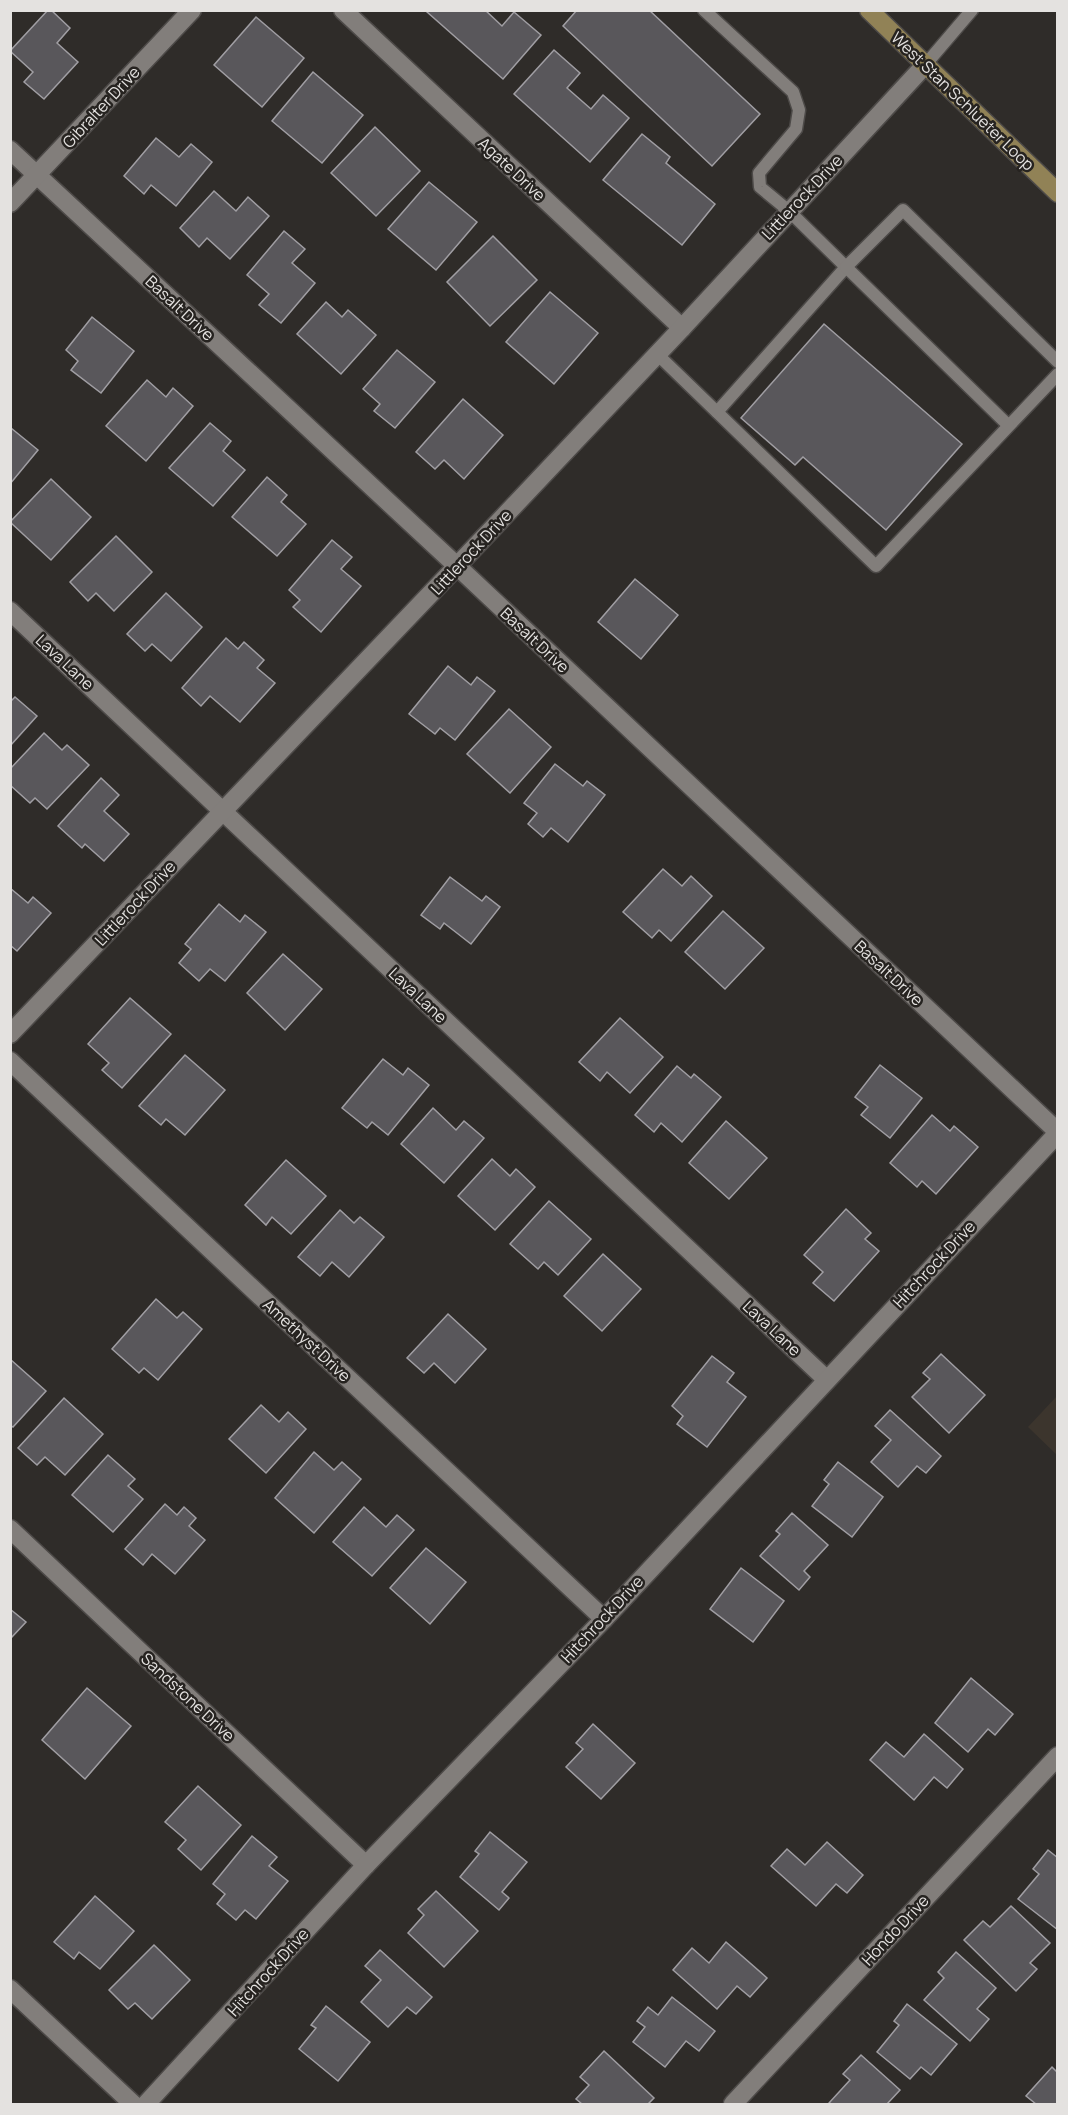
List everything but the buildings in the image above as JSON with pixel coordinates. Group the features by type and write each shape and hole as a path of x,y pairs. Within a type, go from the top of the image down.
{"main road":[{"name":"West Stan Schlueter Loop","path":"869,10 1058,193"}],"street":[{"name":"Gibralter Drive","path":"10,203 192,10"},
{"name":"Agate Drive","path":"343,10 682,328"},
{"name":"Littlerock Drive","path":"10,1034 682,328 926,64"},
{"name":"Basalt Drive","path":"10,150 457,566 1058,1133"},
{"name":"Lava Lane","path":"10,611 826,1379"},
{"name":"Amethyst Drive","path":"10,1060 604,1619"},
{"name":"Hitchrock Drive","path":"146,2104 366,1865 604,1619 1058,1133"},
{"name":"Sandstone Drive","path":"10,1529 366,1865"},
{"name":"Hondo Drive","path":"733,2104 1058,1756"},
{"path":"10,1989 133,2104"}],"lane":[{"path":"704,10 793,92 799,110 796,129 759,173 760,187 789,211 1008,425"},
{"path":"926,64 969,11"},
{"path":"717,412 846,267 903,210 1058,362"},
{"path":"657,354 876,566 1058,374"}],"shaded area":[{"path":"1057,1396 1057,1455 1028,1427"}]}
